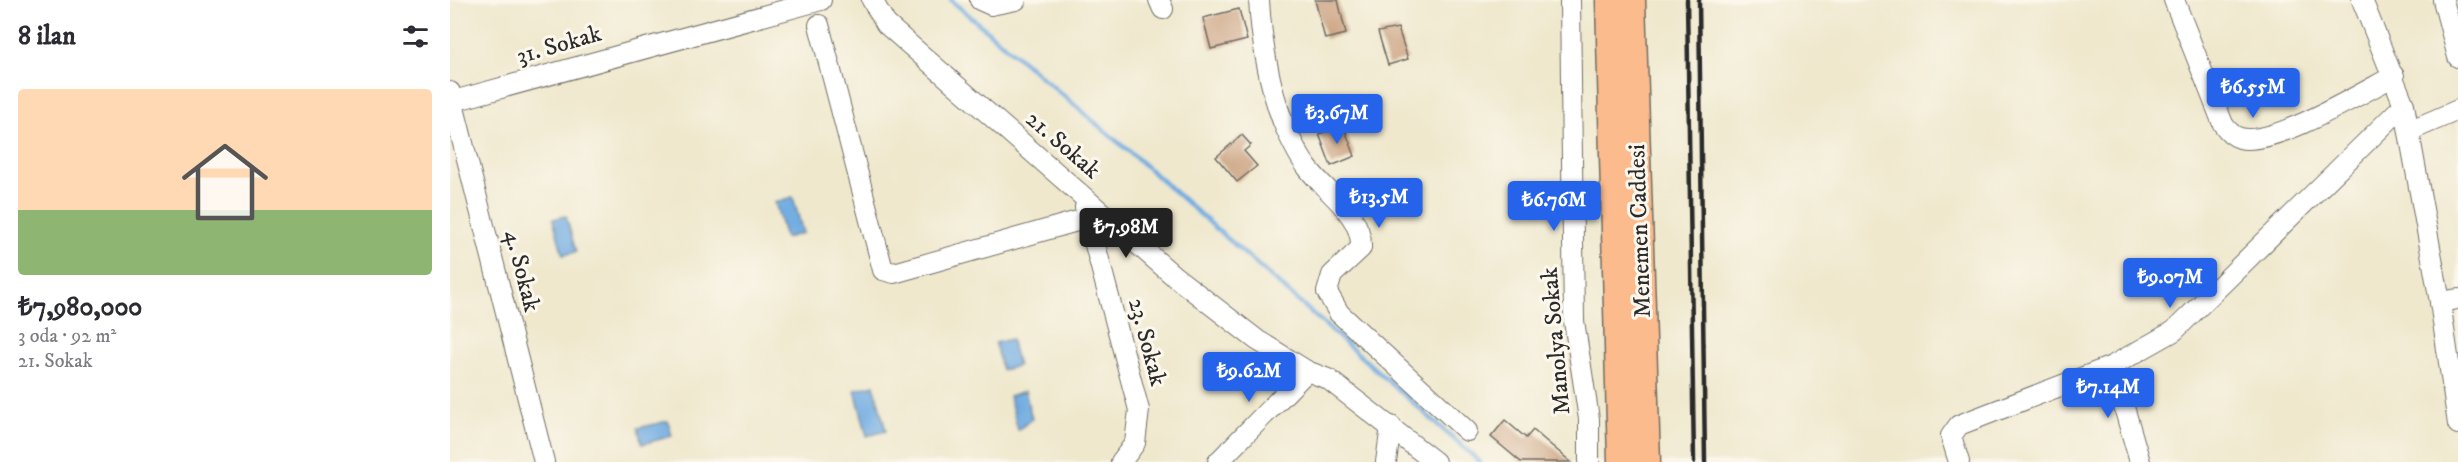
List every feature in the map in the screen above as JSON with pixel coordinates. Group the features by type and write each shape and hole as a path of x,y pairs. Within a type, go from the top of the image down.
{"highway":[{"name":"Menemen Caddesi","path":"1611,0 1622,462"},
{"name":"Menemen Caddesi","path":"1631,0 1646,462"}],"street":[{"name":"31. Sokak","path":"451,99 753,9 821,0"},
{"name":"21. Sokak","path":"872,0 886,24 1183,284 1257,340 1307,371 1328,379 1435,462"},
{"path":"980,0 991,5 1016,0"},
{"path":"1258,0 1260,28 1283,121 1306,166 1355,222 1362,236 1361,248 1332,275 1327,292 1339,313 1467,431"},
{"name":"Manolya Sokak","path":"1570,0 1574,321 1589,419 1589,462"},
{"path":"2174,0 2223,124 2227,130 2240,139 2261,137 2292,128 2394,76"},
{"path":"2362,0 2404,105 2449,300 2458,424"},
{"path":"2443,0 2458,57"},
{"path":"819,25 883,270 894,273 1088,218"},
{"name":"4. Sokak","path":"451,99 544,462"},
{"path":"1959,462 1951,436 1959,425 2112,366 2174,331 2404,105"},
{"path":"2409,131 2458,110"},
{"name":"23. Sokak","path":"1082,196 1139,410 1135,443 1121,462"},
{"path":"2112,366 2140,462"},
{"path":"1218,462 1307,371"},
{"path":"1386,462 1391,426"}],"water":[{"path":"793,197 803,233 785,238 775,202"},
{"path":"566,216 576,252 563,255 553,219"},
{"path":"1011,339 1018,366 1002,370 995,343"},
{"path":"874,385 886,431 867,436 855,390"},
{"path":"1025,391 1032,419 1018,430 1009,396"},
{"path":"668,421 672,436 642,444 638,428"}],"building":[{"path":"1315,0 1338,0 1346,34 1325,39"},
{"path":"1239,9 1247,40 1211,49 1203,18"},
{"path":"1398,28 1408,59 1388,65 1378,32"},
{"path":"1343,125 1355,156 1331,166 1319,134"},
{"path":"1242,135 1251,145 1244,151 1257,166 1237,182 1216,157"},
{"path":"1505,420 1526,438 1533,430 1571,462 1521,462 1491,437"}],"waterway":[{"path":"951,0 1132,154 1480,462"}],"railway":[{"path":"1687,0 1694,462"},
{"path":"1699,0 1705,462"}]}
